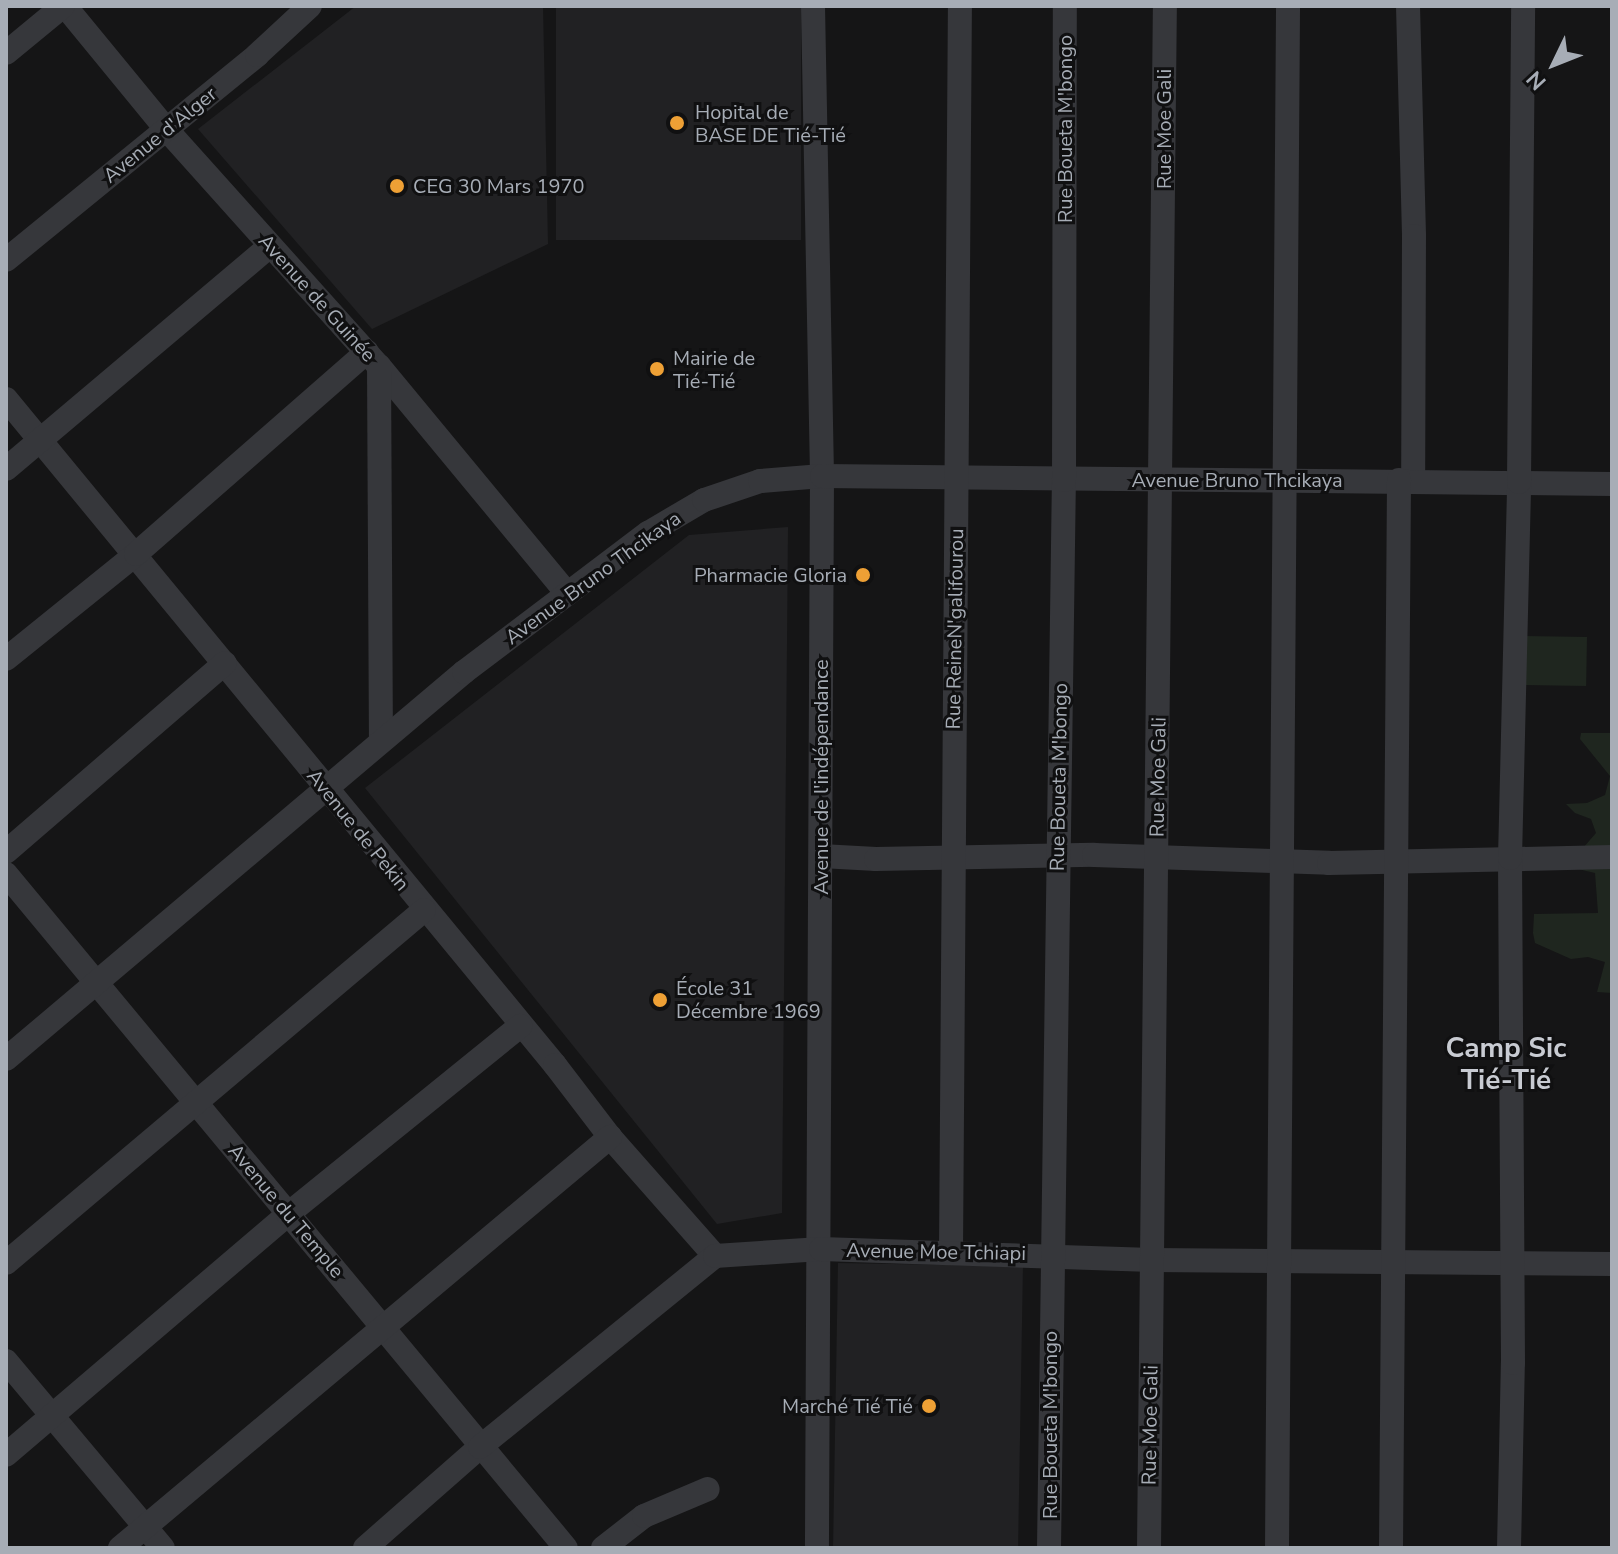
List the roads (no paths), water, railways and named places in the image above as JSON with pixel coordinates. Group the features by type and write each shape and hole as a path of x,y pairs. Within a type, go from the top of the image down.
{"street":[{"path":"6,53 64,6"},
{"name":"Avenue de Guinée","path":"64,6 167,130 373,359 566,592"},
{"name":"Avenue d'Alger","path":"6,260 167,130 310,6"},
{"name":"Avenue de l'indépendance","path":"813,6 822,476 821,1249 817,1548"},
{"name":"Rue ReineN'galifourou","path":"951,1252 951,857 960,6"},
{"name":"Rue Boueta M'bongo","path":"1049,1548 1051,1254 1058,1081 1057,858 1064,480 1065,6"},
{"name":"Rue Moe Gali","path":"1149,1548 1165,6"},
{"path":"1277,1548 1288,6"},
{"path":"1391,1548 1395,862 1414,236 1408,6"},
{"path":"1509,1548 1513,1363 1510,858 1519,482 1523,6"},
{"path":"6,469 270,246"},
{"path":"6,659 373,359"},
{"path":"373,359 381,740"},
{"name":"Avenue de Pekin","path":"6,399 136,554 424,910 555,1065 610,1137 715,1256"},
{"name":"Avenue Bruno Thcikaya","path":"6,1059 381,740 566,592 648,533 704,500 760,481 822,476 1064,480 1284,478 1612,484"},
{"path":"6,852 225,663"},
{"path":"821,856 1157,857 1395,862 1612,857"},
{"name":"Avenue du Temple","path":"6,874 566,1548"},
{"path":"6,1263 424,910"},
{"path":"6,1455 288,1214 520,1026"},
{"path":"120,1548 610,1137"},
{"name":"Avenue Moe Tchiapi","path":"715,1256 821,1249 1051,1254 1152,1260 1277,1258 1391,1263 1612,1264"},
{"path":"365,1548 480,1447 715,1256"},
{"path":"6,1361 163,1548"},
{"path":"603,1548 644,1516 708,1489"}],"place":[{"name":"Hopital de BASE DE Tié-Tié","path":"677,123"},
{"name":"CEG 30 Mars 1970","path":"397,186"},
{"name":"Mairie de Tié-Tié","path":"657,369"},
{"name":"Pharmacie Gloria","path":"863,575"},
{"name":"École 31 Décembre 1969","path":"660,1000"},
{"name":"Marché Tié Tié","path":"929,1406"}],"district":[{"name":"Camp Sic Tié-Tié","path":"1506,1064"}]}
